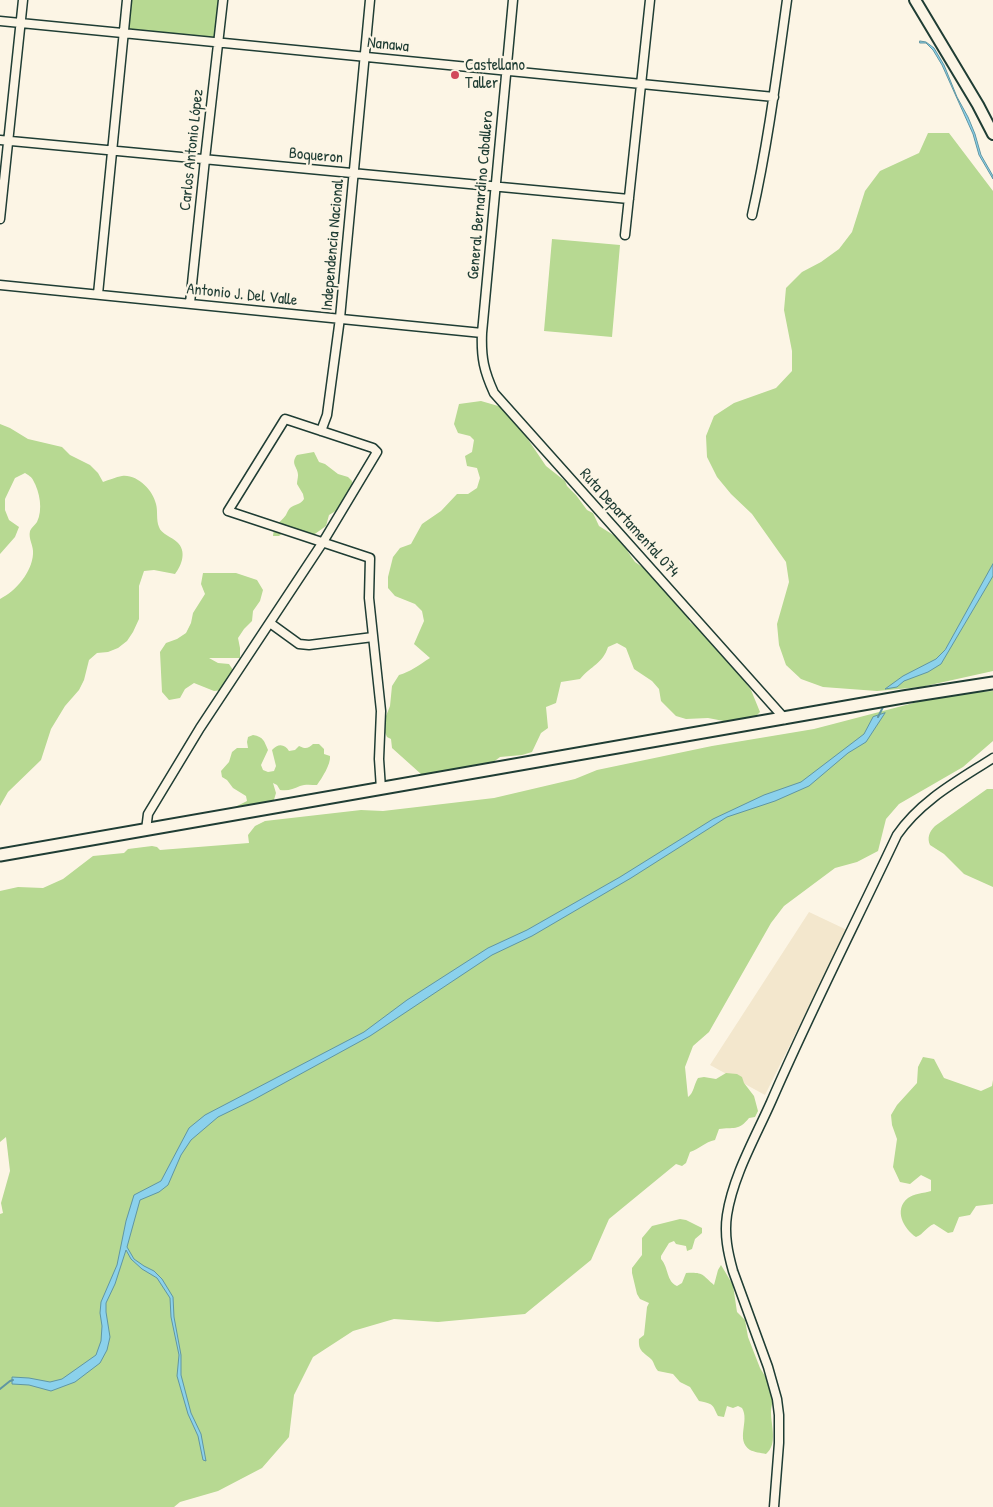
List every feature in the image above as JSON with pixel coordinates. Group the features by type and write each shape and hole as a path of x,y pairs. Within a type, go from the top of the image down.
{"highway":[{"path":"0,855 903,697 993,683"}],"main road":[{"path":"914,0 978,105 993,134"}],"street":[{"path":"0,219 4,141 23,0"},
{"path":"98,294 127,0"},
{"name":"Carlos Antonio López","path":"190,303 204,159 223,0"},
{"name":"Independencia Nacional","path":"321,431 327,415 340,318 370,0"},
{"name":"General Bernardino Caballero","path":"482,333 512,0"},
{"path":"625,235 650,0"},
{"path":"752,215 774,97 786,0"},
{"name":"Nanawa","path":"0,21 774,97"},
{"name":"Boqueron","path":"4,141 629,199"},
{"name":"Antonio J. Del Valle","path":"0,285 482,333"},
{"name":"Ruta Departamental 074","path":"482,333 482,364 494,393 785,718"},
{"path":"146,830 148,814 200,728 323,542 378,452 373,448 286,419 228,511 323,542 370,558 369,598 381,711 379,759 381,789"},
{"path":"270,623 299,644 309,645 373,637"},
{"path":"774,1507 778,1470 780,1415 773,1383 728,1254 726,1233 731,1197 738,1176 782,1077 897,835 906,821 918,809 993,758"}],"shaded area":[{"path":"809,912 847,930 765,1095 710,1065"}],"green space":[{"path":"131,0 219,0 215,37 128,29"},
{"path":"928,133 949,133 993,191 993,671 921,687 877,691 823,687 801,679 786,665 779,645 777,624 789,582 786,562 752,514 731,494 717,477 707,457 706,436 714,416 734,403 776,388 792,371 792,351 784,310 786,288 802,272 821,262 839,249 852,232 865,191 880,171 919,153"},
{"path":"552,239 620,245 612,337 544,331"},
{"path":"481,401 512,410 519,418 527,438 546,466 565,481 587,510 593,513 599,526 623,541 635,562 648,571 685,611 690,622 717,643 751,690 760,712 752,720 729,722 708,718 686,719 676,716 661,701 659,689 652,681 634,669 626,648 617,643 608,647 600,661 580,679 561,682 556,703 546,707 548,728 541,733 532,752 500,757 492,763 455,777 421,774 392,748 391,739 387,737 382,726 390,706 392,686 399,675 430,658 414,644 424,621 422,611 415,604 395,596 388,588 388,577 393,557 400,548 411,544 422,524 441,511 457,494 468,494 477,488 480,478 477,468 467,466 465,456 472,452 474,440 470,436 458,433 454,424 459,404"},
{"path":"0,424 28,439 62,447 70,455 90,465 103,482 122,476 139,480 152,493 157,507 160,529 164,534 177,542 183,554 180,566 175,574 154,570 144,571 139,586 139,619 133,632 127,641 118,648 108,652 97,653 89,660 84,680 79,690 65,706 51,729 41,760 8,792 0,806 0,599 17,586 30,568 33,551 30,531 39,517 40,501 32,478 25,473 15,478 5,499 5,510 9,520 19,527 15,537 0,554"},
{"path":"314,452 319,462 352,481 353,487 351,492 343,500 339,509 329,515 326,526 312,536 287,530 279,536 273,536 276,526 289,509 304,499 297,484 298,472 294,463 295,458 297,455"},
{"path":"203,573 236,573 257,580 263,590 260,601 253,611 252,621 238,638 240,658 209,658 218,663 229,664 235,673 225,690 214,691 194,683 185,689 180,698 169,700 162,692 160,652 166,643 186,633 193,613 205,594 201,584"},
{"path":"993,691 993,741 963,767 899,804 886,819 878,851 857,862 835,868 784,906 771,923 709,1032 693,1046 685,1067 688,1097 692,1093 698,1078 716,1079 726,1073 737,1074 742,1077 744,1083 754,1096 758,1111 755,1117 749,1118 739,1127 719,1129 715,1140 690,1152 686,1163 682,1166 676,1164 609,1219 591,1260 525,1314 438,1322 394,1319 353,1331 313,1357 294,1395 289,1437 262,1468 218,1491 180,1502 174,1507 0,1507 0,1214 3,1213 1,1203 10,1171 6,1137 0,1142 0,891 18,887 43,888 63,879 93,856 124,853 128,849 152,846 160,850 249,843 248,835 255,826 265,821 361,810 383,811 494,798 575,779 597,770 712,746 814,729 948,694"},
{"path":"253,735 262,738 268,750 261,765 263,770 268,772 274,771 276,766 272,750 279,745 289,751 295,750 299,746 306,748 313,744 319,744 324,749 324,754 330,756 326,771 317,785 304,785 291,790 280,790 273,783 276,793 273,803 238,811 237,806 247,801 246,796 233,788 222,777 221,771 229,762 232,752 237,748 248,748 248,737"},
{"path":"987,789 993,789 993,887 964,874 944,854 930,845 929,840 930,833 935,826"},
{"path":"923,1057 934,1059 944,1078 981,1091 992,1086 993,1080 993,1204 976,1206 970,1215 959,1217 953,1232 948,1233 934,1224 916,1237 904,1224 901,1208 908,1198 931,1191 931,1180 921,1175 910,1184 900,1182 893,1167 897,1139 891,1115 897,1105 917,1083 918,1067"},
{"path":"680,1219 702,1228 702,1233 695,1239 692,1249 687,1251 686,1246 676,1244 674,1241 669,1243 661,1259 669,1278 677,1286 682,1283 686,1273 702,1275 714,1285 721,1265 733,1285 737,1312 745,1320 748,1337 760,1368 775,1392 771,1407 773,1440 770,1450 766,1454 752,1451 746,1446 743,1436 745,1419 742,1408 727,1406 724,1417 718,1416 712,1405 699,1401 690,1387 680,1382 673,1374 658,1371 652,1360 639,1347 639,1339 644,1335 649,1303 640,1299 637,1294 632,1268 642,1255 642,1238 652,1226"}],"water":[{"path":"920,41 926,42 934,48 944,65 975,134 981,155 993,179 979,155 973,134 942,65 933,50 926,43 920,43"},
{"path":"993,564 993,576 941,664 928,672 904,681 897,687 885,689 903,676 936,659 945,650"},
{"path":"885,713 866,742 848,753 809,786 775,801 727,817 631,878 532,936 492,955 370,1036 218,1117 191,1140 181,1155 168,1185 159,1192 140,1200 127,1247 134,1259 154,1271 162,1279 173,1297 174,1317 181,1355 181,1375 191,1413 201,1434 206,1461 203,1460 198,1436 188,1414 177,1376 179,1355 171,1317 170,1298 157,1278 142,1269 131,1259 126,1250 115,1284 106,1303 110,1337 107,1350 100,1363 75,1382 51,1391 29,1385 12,1384 12,1377 50,1382 62,1379 96,1355 101,1341 101,1302 117,1265 126,1221 134,1195 161,1181 189,1128 205,1115 364,1032 407,1000 488,948 527,930 620,877 713,819 764,795 801,782 864,734 873,717"}],"waterway":[{"path":"878,717 884,705"},
{"path":"0,1389 13,1380"}],"place":[{"name":"Castellano Taller","path":"455,75"}]}
